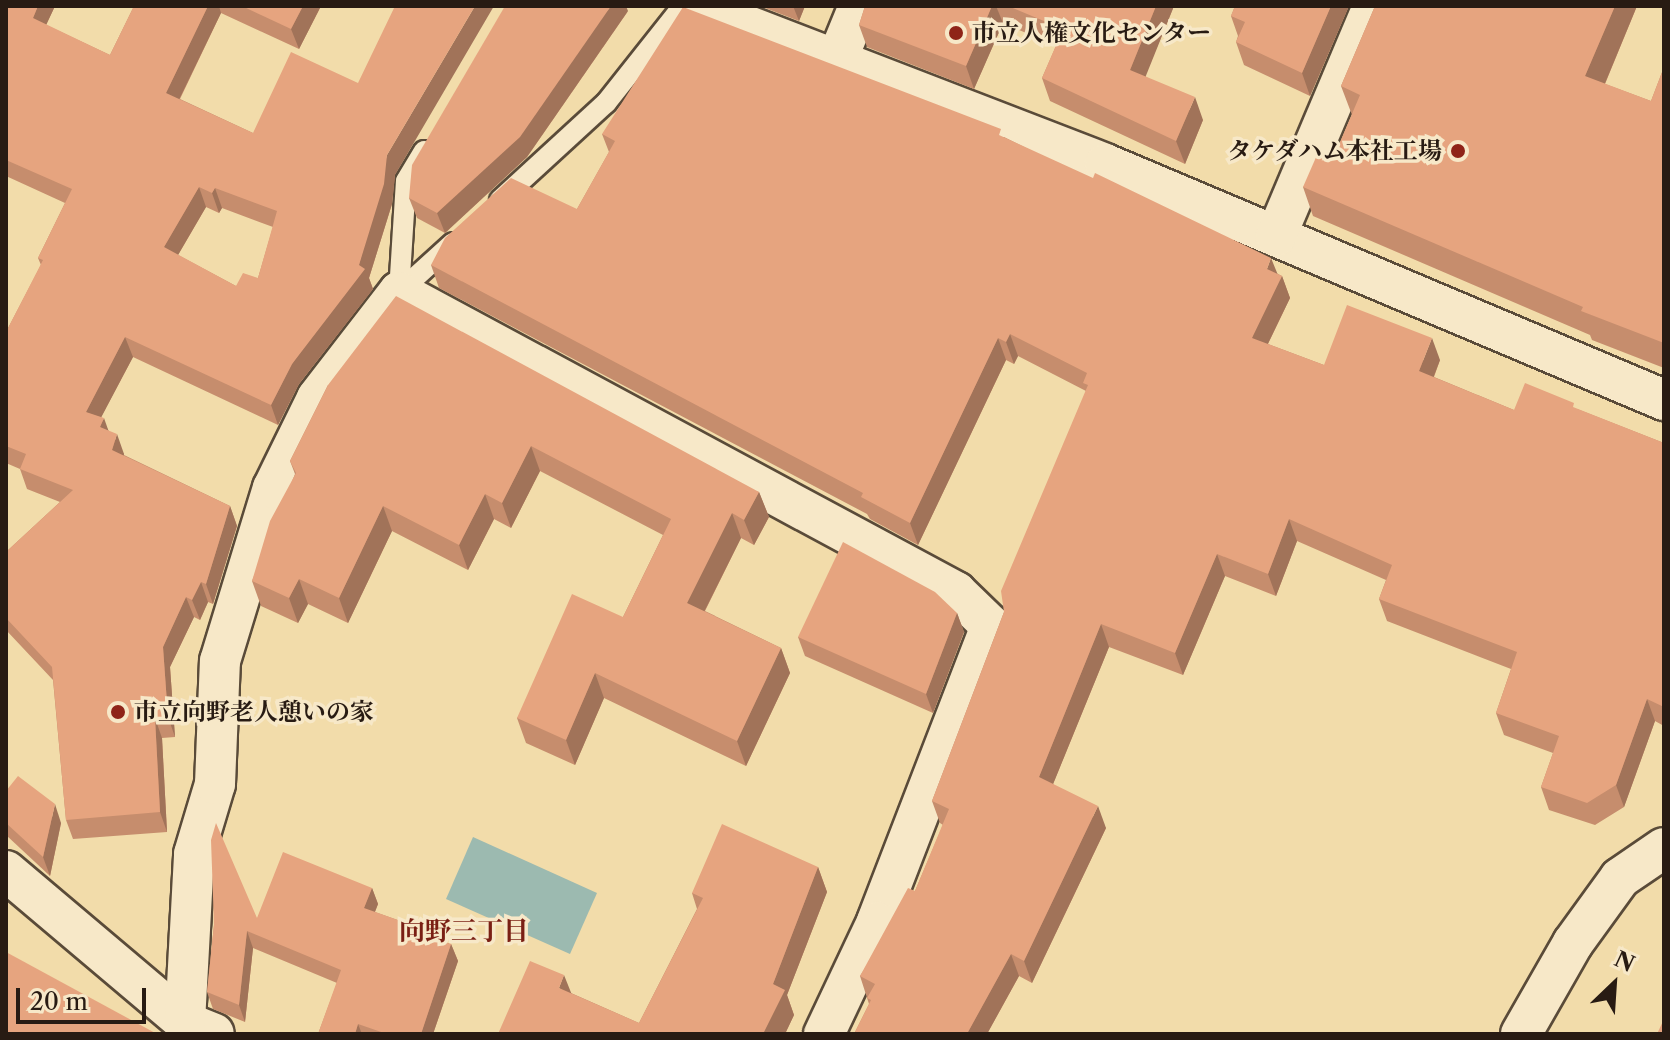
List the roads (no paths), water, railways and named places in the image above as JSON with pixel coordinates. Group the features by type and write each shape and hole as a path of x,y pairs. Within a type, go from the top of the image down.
{"street":[{"path":"696,6 1276,236 1664,400"},
{"path":"836,62 859,6"},
{"path":"1276,236 1373,6"},
{"path":"196,1030 194,854 215,784 220,661 273,488 317,398 399,292 956,592 991,626 877,922 824,1034"},
{"path":"1521,1034 1573,943 1620,878 1664,848"},
{"path":"6,871 196,1030"}],"lane":[{"path":"399,292 606,103 683,6"},
{"path":"399,292 406,181 438,127"}],"water":[{"path":"473,837 597,893 570,954 446,899"}],"place":[{"name":"市立人権文化センター","path":"956,33"},
{"name":"タケダハム本社工場","path":"1458,151"},
{"name":"市立向野老人憩いの家","path":"118,712"}],"district":[{"name":"向野三丁目","path":"464,932"}]}
